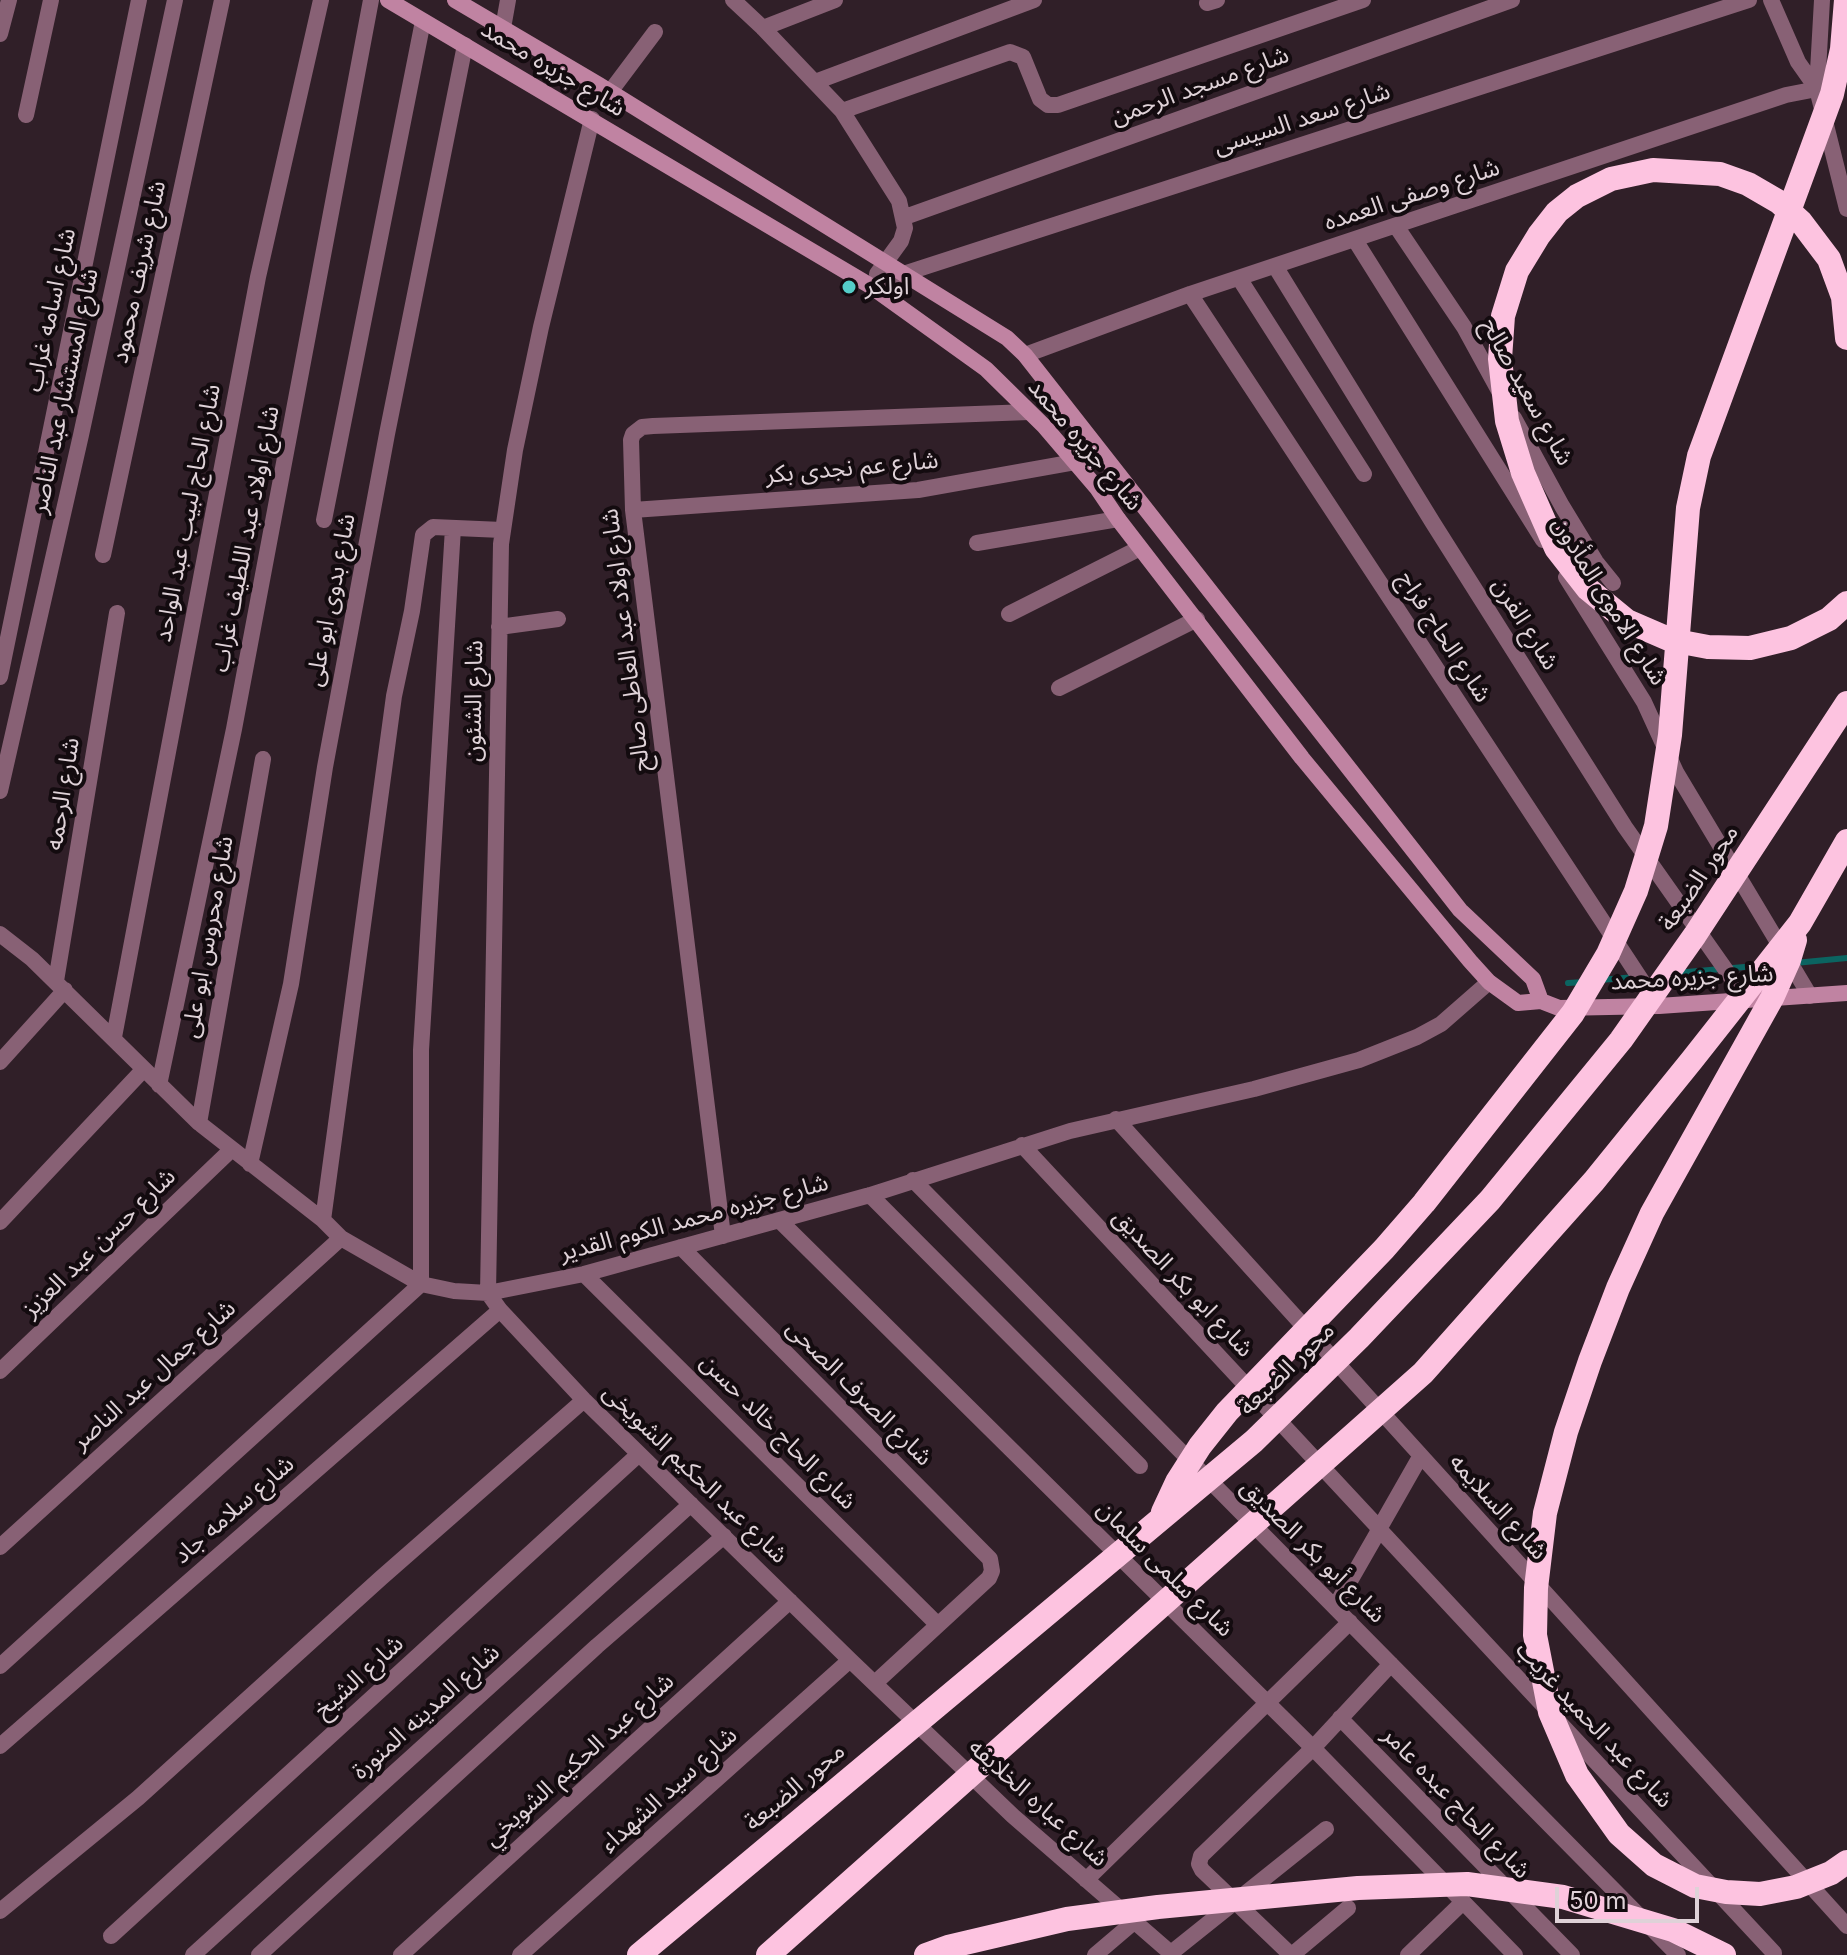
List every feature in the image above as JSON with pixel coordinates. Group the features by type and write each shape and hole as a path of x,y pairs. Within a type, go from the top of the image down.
{"highway":[{"path":"1158,1521 1177,1482 1200,1446 1227,1412 1384,1249 1424,1203 1565,1024 1608,954 1636,891 1656,826 1670,735 1688,508 1699,456 1832,94 1842,49 1846,0"},
{"path":"1847,338 1843,297 1829,259 1801,222 1779,202 1748,184 1720,174 1653,170 1611,179 1577,196 1557,212 1517,271 1503,316 1500,359 1507,421 1523,473 1556,548 1588,589 1627,621 1671,640 1708,647 1750,648 1791,638 1829,619 1847,603"},
{"name":"محور الضبعة","path":"639,1955 1158,1521 1275,1420 1359,1338 1490,1200 1621,1040 1728,886 1847,703"},
{"path":"768,1955 1423,1373 1594,1181 1800,923 1847,841"},
{"path":"1800,923 1789,960 1772,998 1652,1213 1590,1361 1566,1432 1545,1513 1536,1588 1535,1635 1550,1712 1577,1775 1619,1834 1654,1865 1695,1886 1760,1894 1796,1887 1831,1873 1847,1862"},
{"path":"926,1955 1067,1919 1158,1907 1358,1888 1467,1884 1563,1897 1673,1930 1724,1955"}],"main road":[{"name":"شارع جزيره محمد","path":"388,0 869,285 986,369 1097,488 1302,758 1489,982 1518,1003 1541,1001 1559,1008 1659,1006 1847,993"},
{"name":"شارع جزيره محمد","path":"455,0 610,92 1007,338 1025,355 1460,910 1533,979 1541,1001"}],"street":[{"path":"0,34 9,0"},
{"path":"26,115 51,0"},
{"name":"شارع اسامه غراب","path":"0,677 139,0"},
{"name":"شارع المستشار عبد الناصر","path":"0,791 175,0"},
{"name":"شارع شريف محمود","path":"103,555 222,0"},
{"name":"شارع الحاج لبيب عبد الواحد","path":"114,1037 258,277 321,0"},
{"name":"شارع اولاد عبد اللطيف غراب","path":"159,1085 234,729 371,0"},
{"path":"503,28 508,0"},
{"path":"733,0 842,111 899,201 905,217 901,241 869,285"},
{"path":"763,28 835,0"},
{"path":"815,82 1034,0"},
{"path":"842,111 1010,52 1023,57 1040,99 1048,105 1058,105 1363,0"},
{"name":"شارع مسجد الرحمن","path":"905,217 1512,0"},
{"name":"شارع سعد السيسى","path":"869,285 1749,0"},
{"path":"1771,0 1798,62 1817,89"},
{"path":"1822,0 1817,89 1847,209"},
{"name":"شارع بدوى ابو على","path":"324,520 423,21"},
{"path":"610,92 655,32"},
{"name":"شارع بدوى ابو على","path":"250,1164 291,984 330,737 465,45"},
{"name":"شارع وصفى العمده","path":"1025,355 1190,294 1786,95 1817,89"},
{"name":"شارع الشئون","path":"488,1293 502,530 541,327 592,119"},
{"name":"شارع سعيد صالح","path":"1396,226 1464,327 1562,506 1596,562 1613,583"},
{"name":"شارع الاموى المأذون","path":"1355,240 1644,702 1676,772 1810,996"},
{"name":"شارع الفرن","path":"1275,266 1625,827 1747,1000"},
{"path":"1239,278 1364,474"},
{"name":"شارع الحاج فراج","path":"1190,294 1659,1006"},
{"name":"شارع اولاد عبد العاطى صالح","path":"723,1236 633,510 631,440 642,427 1029,412"},
{"name":"شارع عم نجدى بكر","path":"633,510 918,490 1075,462"},
{"path":"977,543 1118,519"},
{"path":"323,1220 389,726 423,535 433,527 502,530"},
{"path":"0,1666 421,1284 421,1050 453,528"},
{"path":"1009,614 1140,548"},
{"name":"شارع الرحمه","path":"60,986 117,613"},
{"path":"499,627 558,619"},
{"path":"1059,688 1197,619"},
{"name":"شارع محروس ابو على","path":"199,1123 263,759"},
{"name":"شارع جزيره محمد الكوم القدير","path":"0,935 114,1037 199,1123 323,1220 341,1238 421,1284 454,1291 488,1293 584,1274 870,1195 1022,1145 1116,1119 1254,1089 1359,1060 1441,1024 1489,982"},
{"path":"0,1062 60,986"},
{"path":"0,1222 144,1069"},
{"name":"شارع السلايمه","path":"1116,1119 1847,1926"},
{"name":"شارع ابو بكر الصديق","path":"1022,1145 1379,1529"},
{"name":"شارع حسن عبد العزيز","path":"0,1371 231,1150"},
{"name":"شارع أبو بكر الصديق","path":"913,1180 1678,1955"},
{"path":"870,1195 1140,1466"},
{"name":"شارع سلمى سلمان","path":"779,1220 1313,1748 1515,1955"},
{"name":"شارع جمال عبد الناصر","path":"0,1547 341,1238"},
{"name":"شارع الصرف الصحى","path":"681,1247 990,1559 992,1571 989,1578 938,1625"},
{"name":"شارع الحاج خالد حسن","path":"584,1274 938,1625"},
{"name":"شارع عبد الحكيم الشويخى","path":"488,1293 500,1310 584,1400 875,1683"},
{"name":"شارع سلامه جاد","path":"0,1746 500,1310"},
{"path":"0,1911 138,1798 584,1400"},
{"name":"شارع الشيخ","path":"111,1936 639,1454"},
{"path":"1335,1607 1420,1457"},
{"name":"شارع المدينه المنورة","path":"193,1955 691,1504"},
{"name":"شارع عبد الحميد غريب","path":"1379,1529 1774,1953"},
{"path":"259,1955 586,1656 724,1536"},
{"name":"شارع عبد الحكيم الشويخي","path":"401,1955 790,1601"},
{"path":"1086,1880 1350,1622"},
{"path":"875,1683 938,1625"},
{"name":"شارع سيد الشهداء","path":"520,1955 850,1660"},
{"path":"1348,1908 1291,1955 1234,1903 1199,1864 1201,1856 1313,1748 1391,1664"},
{"name":"شارع عباره الخلايفه","path":"875,1683 1013,1816 1172,1954"},
{"name":"شارع الحاج عبده عامر","path":"1340,1718 1572,1955"},
{"path":"1172,1954 1326,1829"},
{"path":"1408,1955 1463,1902"},
{"path":"1095,1955 1135,1921"}],"waterway":[{"path":"1795,963 1847,958"},
{"path":"1675,973 1756,966"},
{"path":"1600,980 1636,977"},
{"path":"1568,983 1584,982"}],"place":[{"name":"اولكر","path":"849,287"}]}
